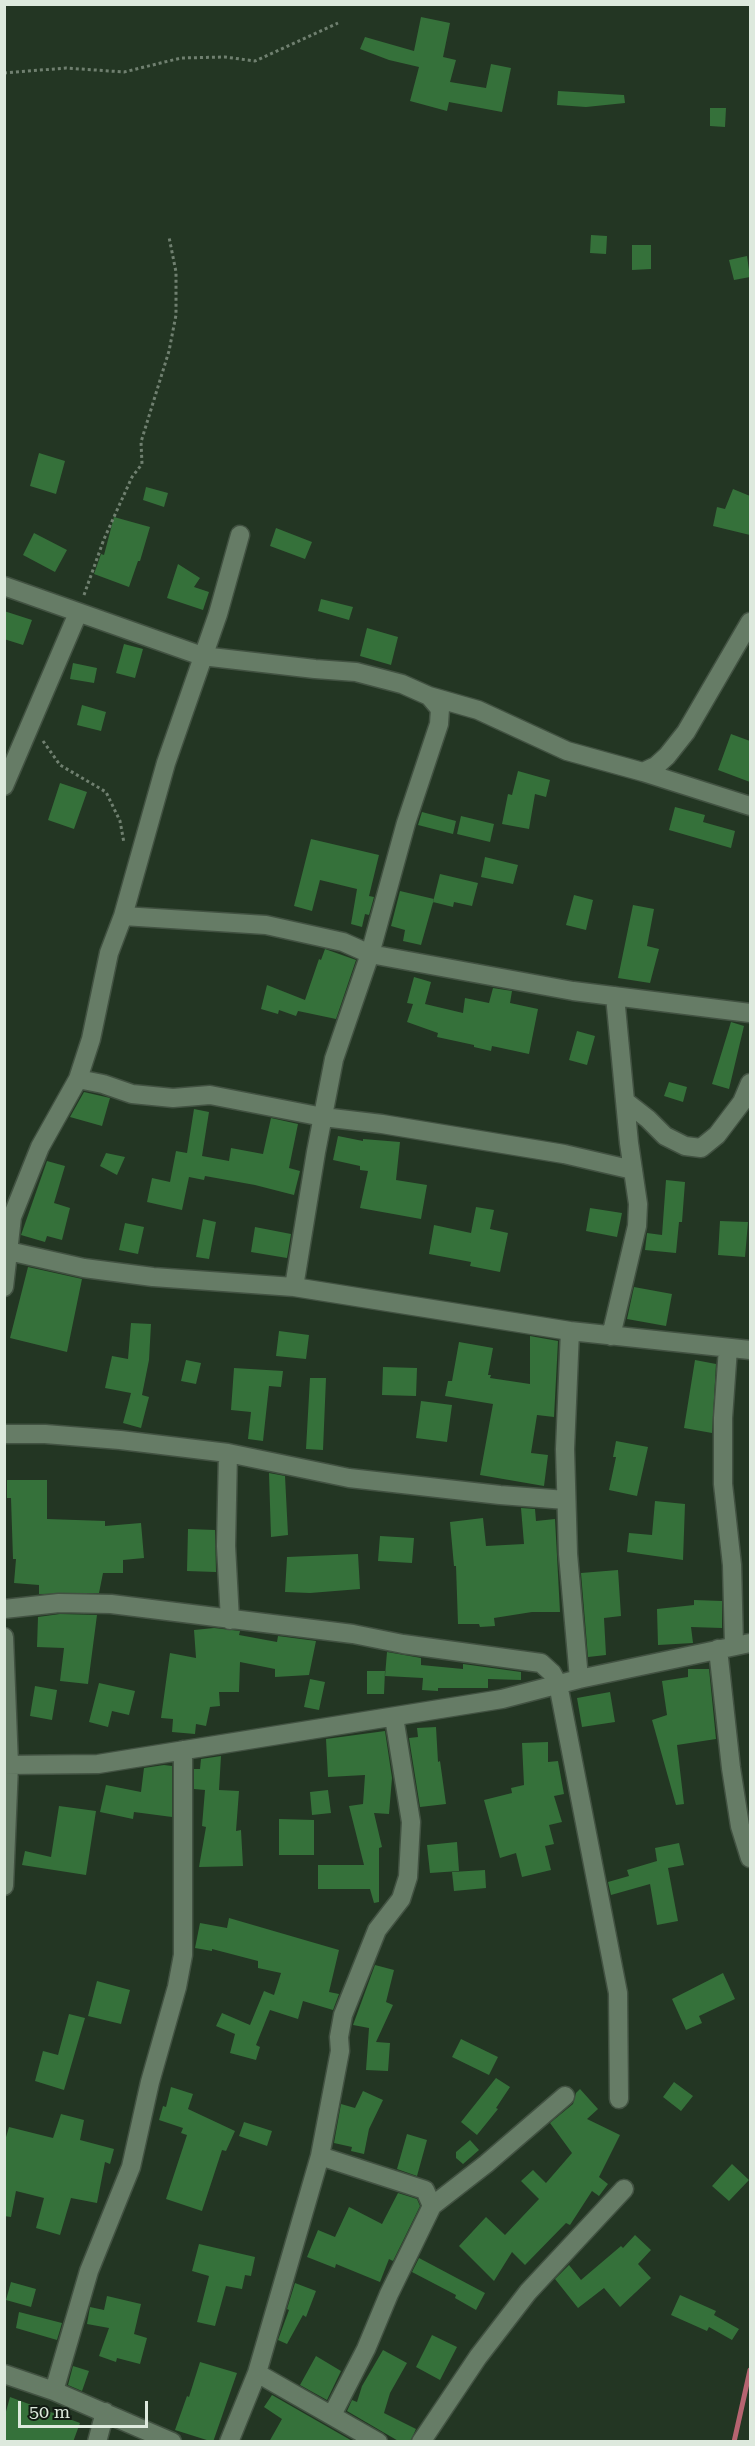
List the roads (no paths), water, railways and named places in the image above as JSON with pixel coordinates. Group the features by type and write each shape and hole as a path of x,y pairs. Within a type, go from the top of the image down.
{"street":[{"path":"4,1287 12,1216 40,1147 78,1079 91,1039 109,953 123,916 166,763 218,614 240,535"},
{"path":"4,586 202,656 356,672 402,684 429,696 478,710 567,751 750,806"},
{"path":"4,786 78,613"},
{"path":"643,772 656,766 667,756 686,732 750,622"},
{"path":"294,1287 334,1059 370,954 406,823 440,724 440,709 429,696"},
{"path":"123,916 266,926 335,940 370,954 573,991 750,1013"},
{"path":"611,1336 637,1226 638,1204 615,996"},
{"path":"78,1079 104,1084 132,1094 173,1098 210,1095 323,1117 382,1124 564,1154 633,1170"},
{"path":"625,1101 665,1136 685,1146 701,1148 717,1135 742,1102 750,1083"},
{"path":"7,1251 84,1268 153,1277 294,1287 570,1331 750,1350"},
{"path":"570,1331 565,1449 566,1500 568,1554 579,1679"},
{"path":"728,1348 723,1418 723,1484 732,1565 734,1646 731,1768 740,1826 750,1858"},
{"path":"4,1434 45,1434 228,1454 349,1478 566,1500"},
{"path":"228,1454 226,1546 230,1620"},
{"path":"4,1609 59,1604 111,1604 353,1634 403,1644 541,1663 552,1673 558,1684 618,1993 619,2100"},
{"path":"4,1636 7,1765 4,1886"},
{"path":"7,1765 98,1764 394,1717 502,1699 579,1679 734,1646"},
{"path":"229,2442 257,2373 320,2156 340,2051 339,2037 343,2015 377,1930 401,1899 408,1877 411,1822 394,1717"},
{"path":"54,2391 89,2271 131,2167 150,2082 177,1987 183,1955 183,1750"},
{"path":"332,2415 366,2349 389,2294 432,2206 486,2164 565,2096"},
{"path":"320,2156 425,2190 432,2206"},
{"path":"422,2442 478,2356 528,2292 624,2189"},
{"path":"257,2373 378,2442"},
{"path":"4,2374 54,2391 172,2442"},
{"path":"97,2442 105,2412"}],"waterway":[{"path":"734,2442 750,2370"}]}
